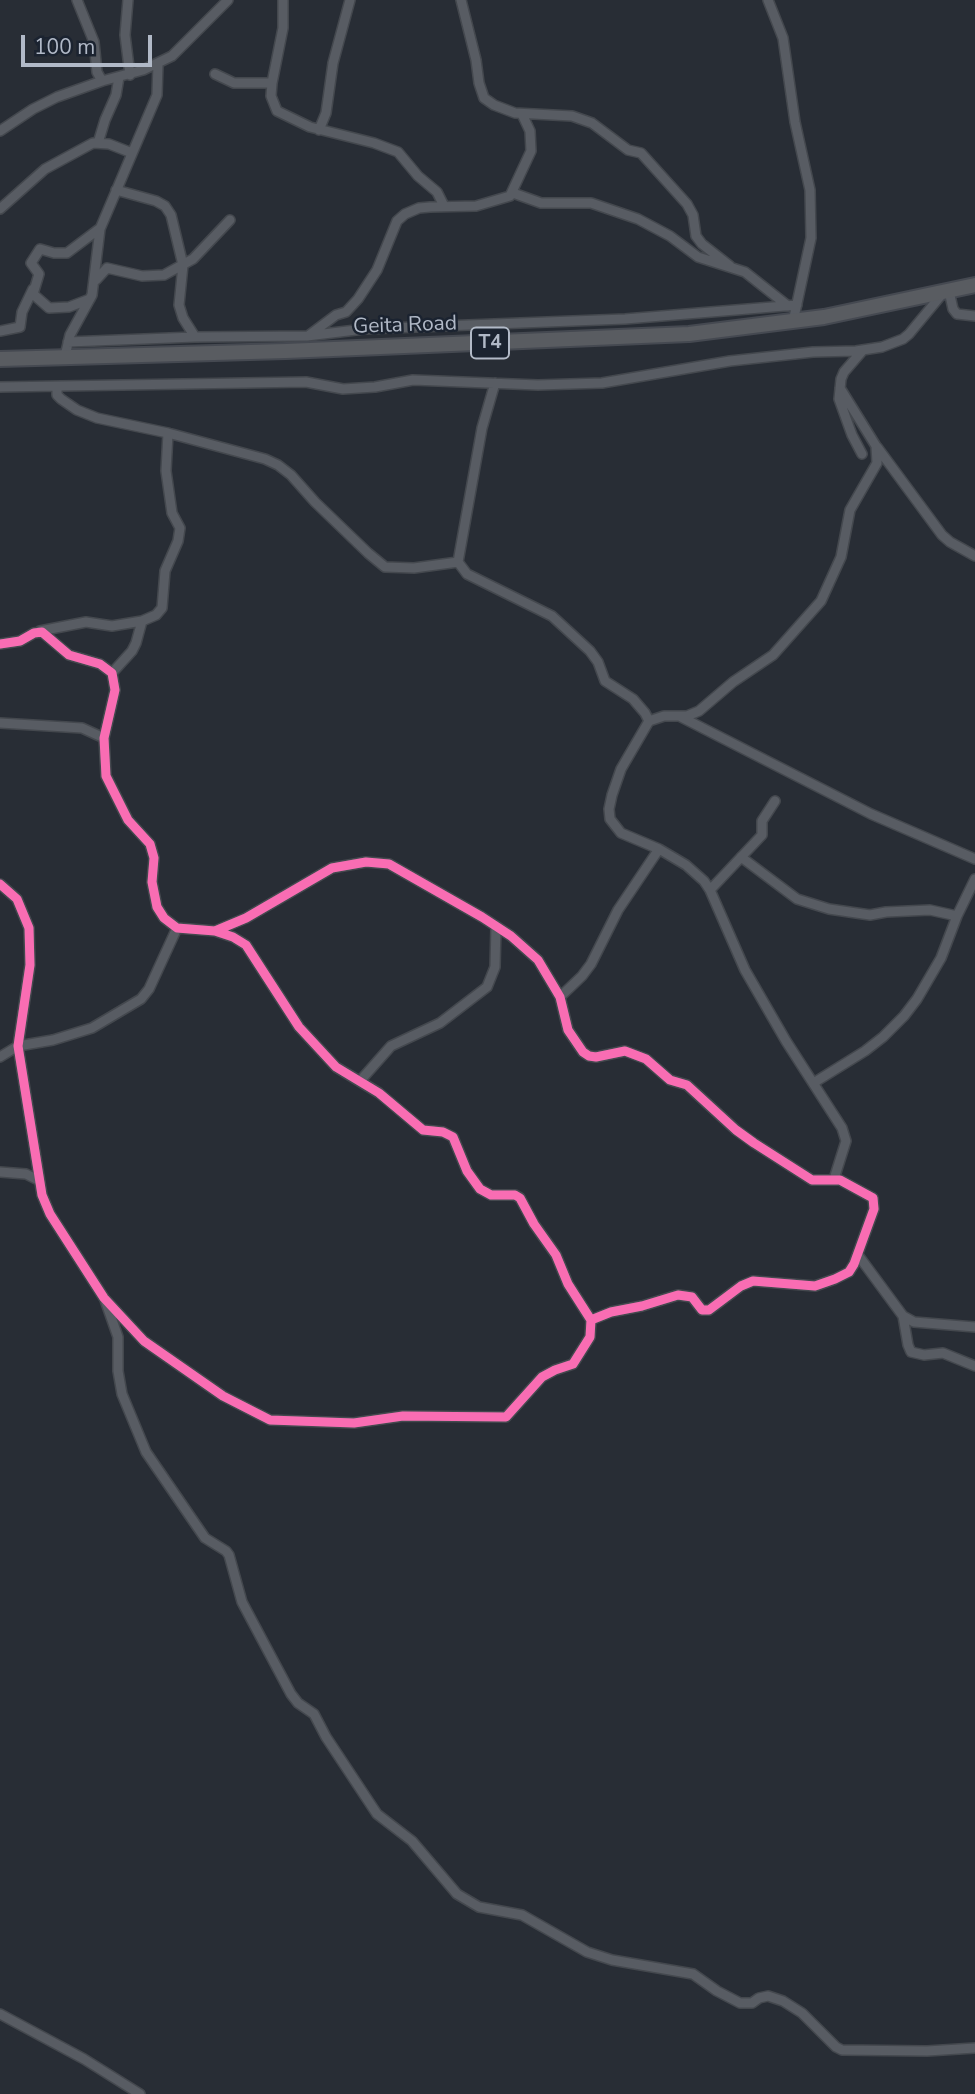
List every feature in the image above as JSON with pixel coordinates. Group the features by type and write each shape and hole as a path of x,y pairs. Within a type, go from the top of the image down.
{"highway":[{"name":"Geita Road","path":"0,359 66,349 517,342 689,334 857,312 975,285"}],"street":[{"path":"77,0 95,47 97,72 102,81"},
{"path":"128,0 125,35 130,75"},
{"path":"0,131 43,104 102,81 130,75 158,64 181,48 228,0"},
{"path":"283,0 283,28 271,96 276,111 319,130 374,143 398,152 418,176 437,192 444,206"},
{"path":"319,130 326,113 333,63 350,0"},
{"path":"461,0 484,98 494,105 522,114 539,112 572,116 593,123 628,150 641,153 687,205 693,215 696,236 702,244 730,266"},
{"path":"768,0 783,38 795,122 810,190 811,238 792,305 793,322"},
{"path":"66,349 90,299 95,282 100,229 157,95 158,64"},
{"path":"215,74 234,83 272,83"},
{"path":"98,143 116,95 119,77"},
{"path":"307,337 336,315 346,312 358,299 377,270 397,221 405,214 419,208 476,206 508,198 513,193 531,151 530,131 522,114"},
{"path":"0,209 45,169 98,143 132,153"},
{"path":"116,190 165,206 171,215 183,265 179,305 183,318 195,337"},
{"path":"513,193 541,203 591,203 625,214 660,230 698,257 745,272 792,305"},
{"path":"95,282 107,268 134,275 164,275 193,259 230,220"},
{"path":"0,331 20,327 22,312 39,274 31,263 39,250 67,253 100,229"},
{"path":"33,289 37,299 49,307 69,307 90,299"},
{"path":"0,387 306,382 343,389 413,380 575,386 742,359 813,352 863,351 903,339 946,292 957,314 975,316"},
{"path":"66,349 195,337 307,337 364,329 625,319 792,305"},
{"path":"862,453 842,412 840,388 844,372 863,351"},
{"path":"495,383 482,428 458,562 467,574 486,581 552,616 594,656 605,681 632,699 649,721"},
{"path":"57,387 58,397 77,410 97,418 168,433 265,459 278,465 368,554 386,567 414,568 458,562"},
{"path":"840,388 876,446 942,535 975,556"},
{"path":"0,644 20,641 38,632 86,622 112,626 142,621 156,615 162,608 165,570 180,534 172,513 167,482 168,433"},
{"path":"681,718 699,711 733,682 773,655 813,611 829,587 841,557 853,503 876,467 876,446"},
{"path":"112,673 136,643 142,621"},
{"path":"0,884 18,900 29,928 30,965 18,1046 38,1180 50,1214 104,1298 144,1341 195,1378 249,1411 270,1420 288,1422 354,1423 402,1416 506,1417 542,1377 573,1364 578,1359 590,1337 592,1320 568,1284 556,1255 520,1198 515,1195 491,1195 480,1189 467,1171 453,1137 443,1132 423,1130 379,1093 337,1067 299,1027 246,945 215,931 177,928 164,918 156,907 152,882 154,859 150,844 128,820 106,776 104,738 115,690 112,673 100,664 69,655 45,634 38,632"},
{"path":"834,1179 846,1141 842,1128 815,1082 786,1041 745,970 710,890 686,865 659,849 621,833 610,819 609,809 621,769 649,721 664,716 681,718 871,814 974,858"},
{"path":"0,723 82,727 104,738"},
{"path":"710,890 762,835 762,821 775,802"},
{"path":"561,996 592,964 618,910 659,849"},
{"path":"741,858 797,899 829,909 870,915 930,910 957,916"},
{"path":"215,931 246,918 332,868 366,862 389,864 496,926 538,960 561,996 568,1030 583,1052 596,1057 625,1052 646,1059 670,1080 687,1085 736,1130 812,1180 820,1182 834,1179 873,1198 874,1209 849,1272 821,1285 752,1281 709,1310 702,1310 692,1297 678,1295 611,1312 592,1320"},
{"path":"815,1082 865,1051 904,1016 941,958 975,879"},
{"path":"360,1081 391,1046 447,1019 487,987 495,967 496,926"},
{"path":"0,1057 18,1046 61,1038 92,1028 141,999 149,989 177,928"},
{"path":"0,1172 26,1174 38,1180"},
{"path":"858,1255 903,1315 914,1322 975,1326"},
{"path":"104,1298 118,1337 118,1371 122,1394 146,1452 205,1538 229,1555 242,1602 291,1694 298,1703 314,1714 326,1737 377,1814 412,1841 457,1894 479,1907 522,1915 587,1952 694,1974 740,2003 752,2003 763,1997 775,1998 802,2013 842,2050 927,2051 975,2048"},
{"path":"903,1315 911,1352 924,1355 943,1353 975,1366"},
{"path":"0,2014 84,2059 140,2094"}],"cycle path":[{"path":"0,644 20,641 34,633 42,632 69,655 100,664 112,673 115,690 104,738 106,776 128,820 150,844 154,858 152,882 157,907 164,918 177,928 215,931 246,918 332,868 366,862 389,864 482,917 511,936 538,960 560,997 568,1030 583,1052 596,1057 625,1051 646,1059 670,1080 687,1085 736,1130 812,1180 840,1180 873,1198 874,1209 854,1264 849,1272 835,1279 815,1286 753,1281 741,1286 709,1310 702,1310 692,1297 678,1295 611,1312 591,1320"},
{"path":"0,884 17,899 29,928 30,965 18,1046 42,1195 50,1214 104,1298 144,1341 223,1396 270,1420 354,1423 403,1416 506,1417 542,1377 573,1364 590,1337 591,1320 568,1284 556,1255 520,1198 515,1195 491,1195 480,1189 467,1171 453,1137 443,1132 423,1130 379,1093 336,1067 299,1027 246,945 215,931"}]}
